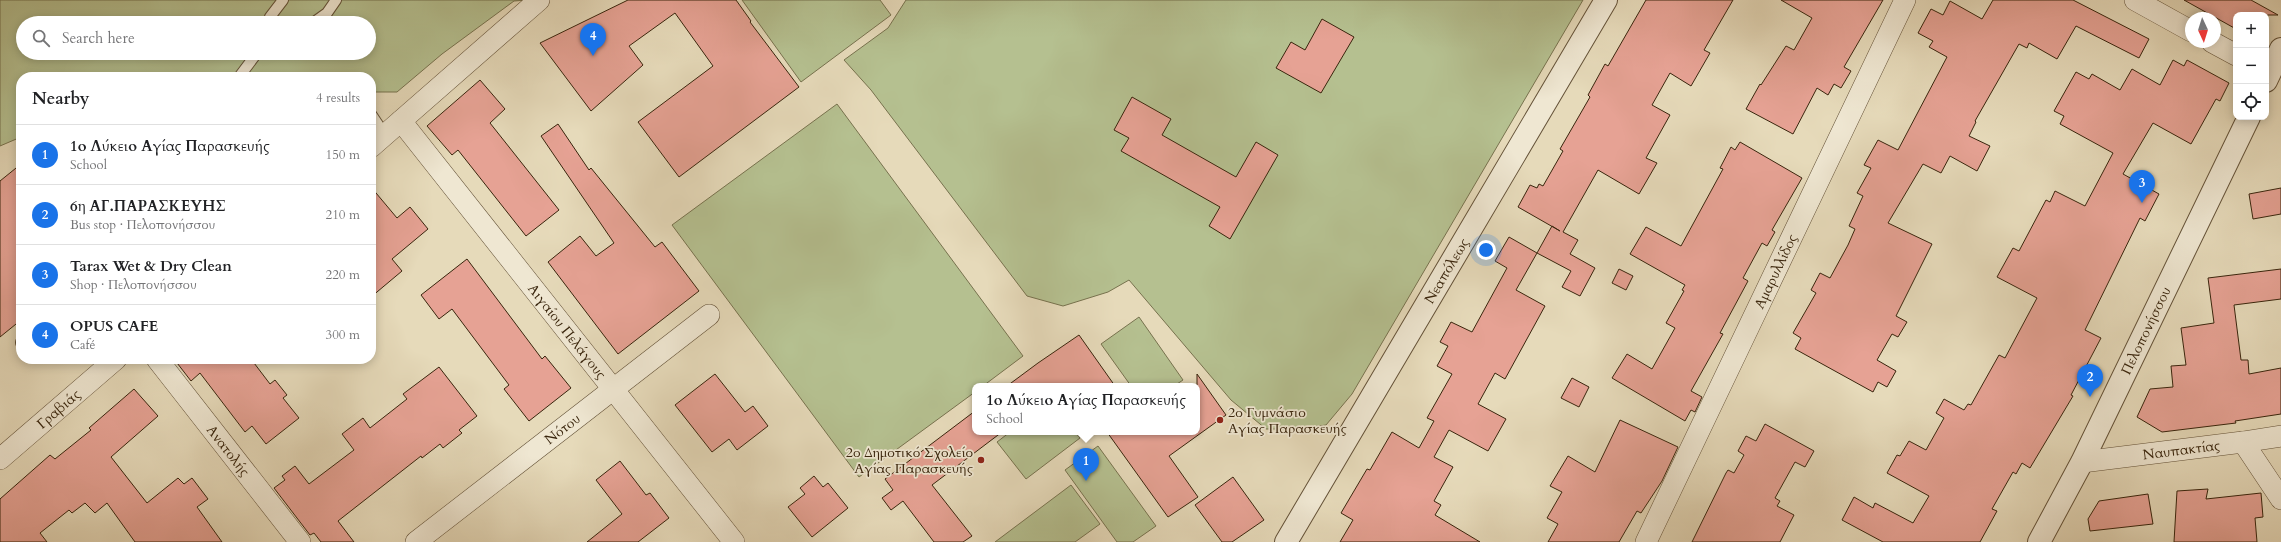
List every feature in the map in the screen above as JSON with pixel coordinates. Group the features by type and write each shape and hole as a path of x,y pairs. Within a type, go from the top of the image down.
{"street":[{"path":"378,141 539,0"},
{"name":"Νεαπόλεως","path":"1286,542 1606,0"},
{"name":"Αμαρυλλίδος","path":"1646,542 1905,0"},
{"path":"2135,0 2185,28"},
{"path":"2221,47 2233,53"},
{"path":"2269,71 2281,49"},
{"name":"Πελοπονήσσου","path":"2039,542 2082,462 2248,120"},
{"name":"Αιγαίου Πελάγους","path":"401,121 734,542"},
{"name":"Νότου","path":"416,542 709,315"},
{"name":"Γραβιάς","path":"0,459 110,364"},
{"name":"Ανατολής","path":"161,364 300,542"},
{"name":"Ναυπακτίας","path":"2082,462 2281,436"},
{"path":"2243,442 2281,499"}],"lane":[{"path":"271,16 283,0"},
{"path":"323,16 327,13 336,0"},
{"path":"243,72 252,60"}],"green space":[{"path":"0,0 529,0 514,1 442,54 397,92 376,92 376,72 16,72 16,139 0,146"},
{"path":"742,0 880,0 891,15 801,82"},
{"path":"906,0 1583,0 1352,394 1326,425 1298,429 1266,429 1231,400 1129,280 1108,292 1063,306 1027,296 871,90 844,60 888,28"},
{"path":"837,104 1023,356 987,383 972,383 972,394 859,477 672,225"},
{"path":"1139,317 1183,380 1178,383 1129,383 1101,344"},
{"path":"1006,435 1078,435 1080,438 1026,479 997,442"},
{"path":"1098,446 1156,526 1133,542 1117,542 1065,470"},
{"path":"1071,485 1100,524 1075,542 995,542"}],"building":[{"path":"628,0 736,0 751,21 750,22 799,87 679,177 638,122 713,66 675,13 629,46 643,65 591,111 540,43"},
{"path":"1646,0 1733,0 1704,50 1710,53 1691,86 1670,73 1652,105 1670,115 1646,158 1657,163 1639,194 1598,170 1563,232 1578,240 1570,254 1595,268 1580,296 1562,287 1571,271 1537,253 1552,226 1518,207 1530,185 1537,188 1539,184 1543,186 1563,151 1560,149 1590,97 1588,95 1605,64 1608,66"},
{"path":"1781,0 1883,0 1844,67 1851,71 1841,88 1834,84 1828,95 1817,88 1793,134 1746,109 1760,84 1761,85 1786,46 1794,50 1812,18"},
{"path":"1993,0 2073,0 2149,39 2139,58 2076,26 2057,59 2029,43 2027,48 2019,44 1975,121 1976,122 1969,136 1990,146 1977,171 1950,156 1941,173 1923,164 1888,223 1932,244 1896,316 1907,322 1898,337 1892,334 1877,360 1896,371 1887,387 1878,382 1873,392 1795,349 1801,338 1793,333 1816,293 1811,290 1820,273 1830,278 1855,229 1849,226 1863,196 1857,193 1871,168 1864,165 1878,140 1898,150 1947,57 1929,47 1933,41 1918,33 1931,9 1943,15 1950,1 1982,19"},
{"path":"2184,0 2251,0 2278,15 2269,15 2269,12 2233,12 2233,27 2221,21 2221,12 2206,12"},
{"path":"1322,19 1354,37 1321,93 1276,68 1291,42 1305,50"},
{"path":"2173,60 2184,66 2187,60 2229,83 2220,101 2216,99 2191,144 2153,123 2123,174 2159,194 2145,221 2140,218 2085,330 2101,338 2071,395 2073,396 2030,468 2022,463 2016,474 2013,472 1992,509 1997,511 1980,542 1883,542 1842,520 1854,497 1873,508 1875,503 1913,523 1929,496 1887,473 1897,455 1900,456 1909,441 1926,450 1944,418 1936,413 1944,399 1964,410 1968,404 1971,405 1999,355 2005,358 2037,298 1997,277 2013,248 2019,251 2046,200 2050,202 2055,191 2085,206 2113,153 2060,124 2064,116 2054,111 2076,72 2089,79 2092,74 2120,90 2132,69 2160,85"},
{"path":"480,80 505,109 490,123 559,210 526,236 458,150 452,155 427,126"},
{"path":"1132,97 1171,119 1162,135 1236,177 1256,142 1278,155 1230,239 1209,226 1220,207 1121,151 1129,138 1114,130"},
{"path":"558,124 589,170 591,168 655,247 662,242 699,291 618,354 548,262 580,236 596,256 614,243 541,136"},
{"path":"1740,142 1802,178 1772,230 1775,232 1767,246 1762,243 1743,278 1748,281 1720,333 1723,334 1691,391 1702,397 1695,412 1691,410 1685,421 1612,378 1627,354 1652,369 1675,328 1666,323 1684,291 1682,290 1685,285 1630,254 1646,227 1681,246 1723,169 1720,168 1731,147 1735,150"},
{"path":"16,168 16,324 0,337 0,181"},
{"path":"2281,188 2281,214 2253,219 2249,194"},
{"path":"376,193 397,218 410,207 428,229 392,259 402,271 376,293"},
{"path":"1509,237 1537,253 1516,290 1545,306 1505,379 1495,373 1478,404 1506,419 1488,451 1449,430 1434,457 1453,467 1434,501 1441,505 1435,515 1480,542 1340,542 1353,520 1341,513 1367,469 1370,470 1392,432 1419,448 1434,421 1427,418 1452,374 1437,366 1448,346 1440,342 1451,322 1472,332 1507,268 1495,261"},
{"path":"467,259 542,359 545,356 571,388 529,421 504,389 509,385 452,309 439,319 421,295"},
{"path":"1619,269 1633,276 1626,290 1612,283"},
{"path":"2281,269 2281,299 2234,305 2241,360 2248,360 2249,374 2281,368 2281,414 2235,421 2236,423 2162,432 2137,417 2150,389 2173,387 2171,366 2186,365 2181,328 2214,323 2208,278"},
{"path":"1079,335 1113,383 1011,383"},
{"path":"178,364 255,364 270,384 275,380 287,395 283,398 299,418 266,444 252,426 245,432 200,373 191,381"},
{"path":"439,367 477,416 459,430 462,433 443,448 440,444 422,458 421,456 338,521 354,542 321,542 314,533 310,535 274,488 285,480 282,476 295,466 309,484 354,450 342,434 363,418 370,428 407,399 403,394"},
{"path":"715,374 745,412 753,406 768,426 737,450 729,439 712,452 675,405"},
{"path":"1197,374 1226,415 1200,434 1200,383 1197,383"},
{"path":"1572,378 1589,387 1579,407 1561,398"},
{"path":"134,389 158,416 111,457 147,503 178,478 184,484 192,478 208,499 197,507 222,542 135,542 107,503 95,513 85,503 72,513 69,510 40,533 47,542 0,542 0,499 50,455 55,459 91,430 89,428"},
{"path":"972,413 972,435 998,435 932,485 972,536 963,542 934,542 903,501 891,510 882,498 893,490 885,479"},
{"path":"1620,420 1678,447 1662,481 1641,513 1637,511 1619,542 1548,542 1558,524 1547,518 1562,492 1550,486 1568,456 1595,472"},
{"path":"1765,424 1814,451 1805,467 1795,462 1775,498 1780,501 1777,506 1794,515 1780,542 1692,542 1726,473 1728,470 1734,473 1744,455 1738,451 1746,436 1756,441"},
{"path":"1109,435 1198,435 1169,456 1198,497 1168,517"},
{"path":"620,461 646,495 650,493 669,518 638,542 587,542 622,514 596,480"},
{"path":"814,476 823,487 828,483 848,508 812,537 788,507 805,494 800,488"},
{"path":"1233,477 1264,520 1232,542 1222,542 1195,505"},
{"path":"2208,489 2206,499 2261,493 2263,517 2255,518 2257,542 2174,542 2177,491"},
{"path":"2148,494 2153,524 2090,531 2088,519 2099,501"}],"place":[{"name":"OPUS CAFE","path":"593,56"},
{"name":"Tarax Wet & Dry Clean","path":"2142,203"},
{"name":"6η ΑΓ.ΠΑΡΑΣΚΕΥΗΣ","path":"2090,397"},
{"name":"2ο Γυμνάσιο Αγίας Παρασκευής","path":"1220,420"},
{"name":"2ο Δημοτικό Σχολείο Αγίας Παρασκευής","path":"981,460"},
{"name":"1ο Λύκειο Αγίας Παρασκευής","path":"1086,481"}]}
